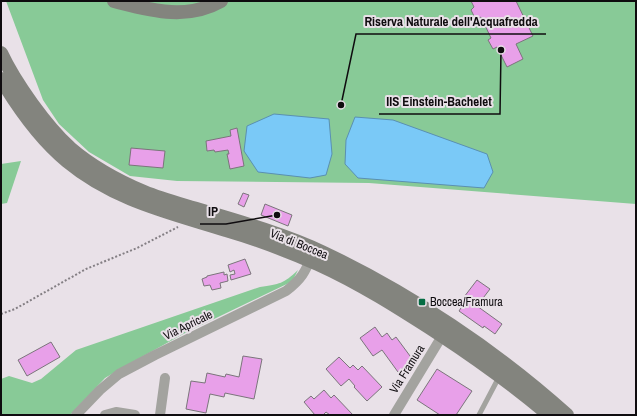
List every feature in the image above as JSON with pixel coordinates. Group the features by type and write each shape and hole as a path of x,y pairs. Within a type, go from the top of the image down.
{"main road":[{"path":"114,1 152,10 180,13 197,11 221,1"},
{"name":"Via di Boccea","path":"1,53 22,89 61,139 96,167 144,192 260,228 312,255 337,273 383,298 442,336 499,376 549,415"},
{"name":"Via di Boccea","path":"1,79 46,142 68,162 119,195 149,207 312,255 378,280 419,305 484,349 567,415"}],"street":[{"name":"Via Apricale","path":"76,415 100,390 119,374 286,291 297,283 307,270 312,255"},
{"name":"Via Framura","path":"394,415 442,336"},
{"path":"160,415 165,378"},
{"path":"105,415 116,412 135,415"}],"lane":[{"path":"479,415 499,376"}],"path":[{"path":"1,314 15,309 86,269 137,248 178,227 184,217"}],"green space":[{"path":"6,1 636,1 636,204 369,183 177,181 130,176 89,152 59,124 43,100"},
{"path":"21,161 7,203 1,204 1,164"},
{"path":"298,270 294,278 289,283 187,332 105,378 70,415 1,415 1,379 9,376 32,383 41,379 76,350 260,287 281,283"}],"water":[{"path":"274,114 329,119 332,154 326,175 310,178 258,172 244,151 247,126"},
{"path":"355,117 393,120 487,154 493,172 484,188 358,178 345,164 346,140"}],"building":[{"path":"471,1 516,1 533,36 516,44 523,59 507,67 497,47 493,49 488,40 491,38 481,17 476,20 471,10 474,7"},
{"path":"237,128 244,166 230,169 227,154 229,154 228,150 215,152 214,150 207,151 206,141 231,136 230,130"},
{"path":"131,148 165,151 163,168 129,165"},
{"path":"243,193 249,195 244,207 238,204"},
{"path":"265,204 292,215 288,226 261,215"},
{"path":"245,259 251,274 231,280 230,275 235,274 234,270 230,272 228,265"},
{"path":"224,272 224,275 227,274 228,281 220,283 221,288 212,290 210,285 204,286 202,279 207,276"},
{"path":"477,280 490,289 477,306 502,324 495,334 484,326 483,328 459,311 467,299 464,297"},
{"path":"375,327 382,337 387,333 392,340 396,337 413,360 398,372 382,350 373,356 360,338"},
{"path":"51,342 60,357 27,376 18,360"},
{"path":"243,356 262,359 254,399 225,393 224,397 210,394 206,413 186,409 191,381 205,383 207,373 225,377 226,374 239,377"},
{"path":"339,357 350,368 353,365 358,370 362,366 382,387 367,401 349,379 341,386 326,369"},
{"path":"437,369 472,391 456,415 440,415 417,400"},
{"path":"324,390 331,398 334,395 353,415 330,415 326,412 323,415 315,415 304,402 311,396 314,399"}],"place":[{"name":"IIS Einstein-Bachelet","path":"501,50"},
{"name":"Riserva Naturale dell'Acquafredda","path":"341,105"},
{"name":"IP","path":"277,215"},
{"name":"Boccea/Framura","path":"422,302"}]}
